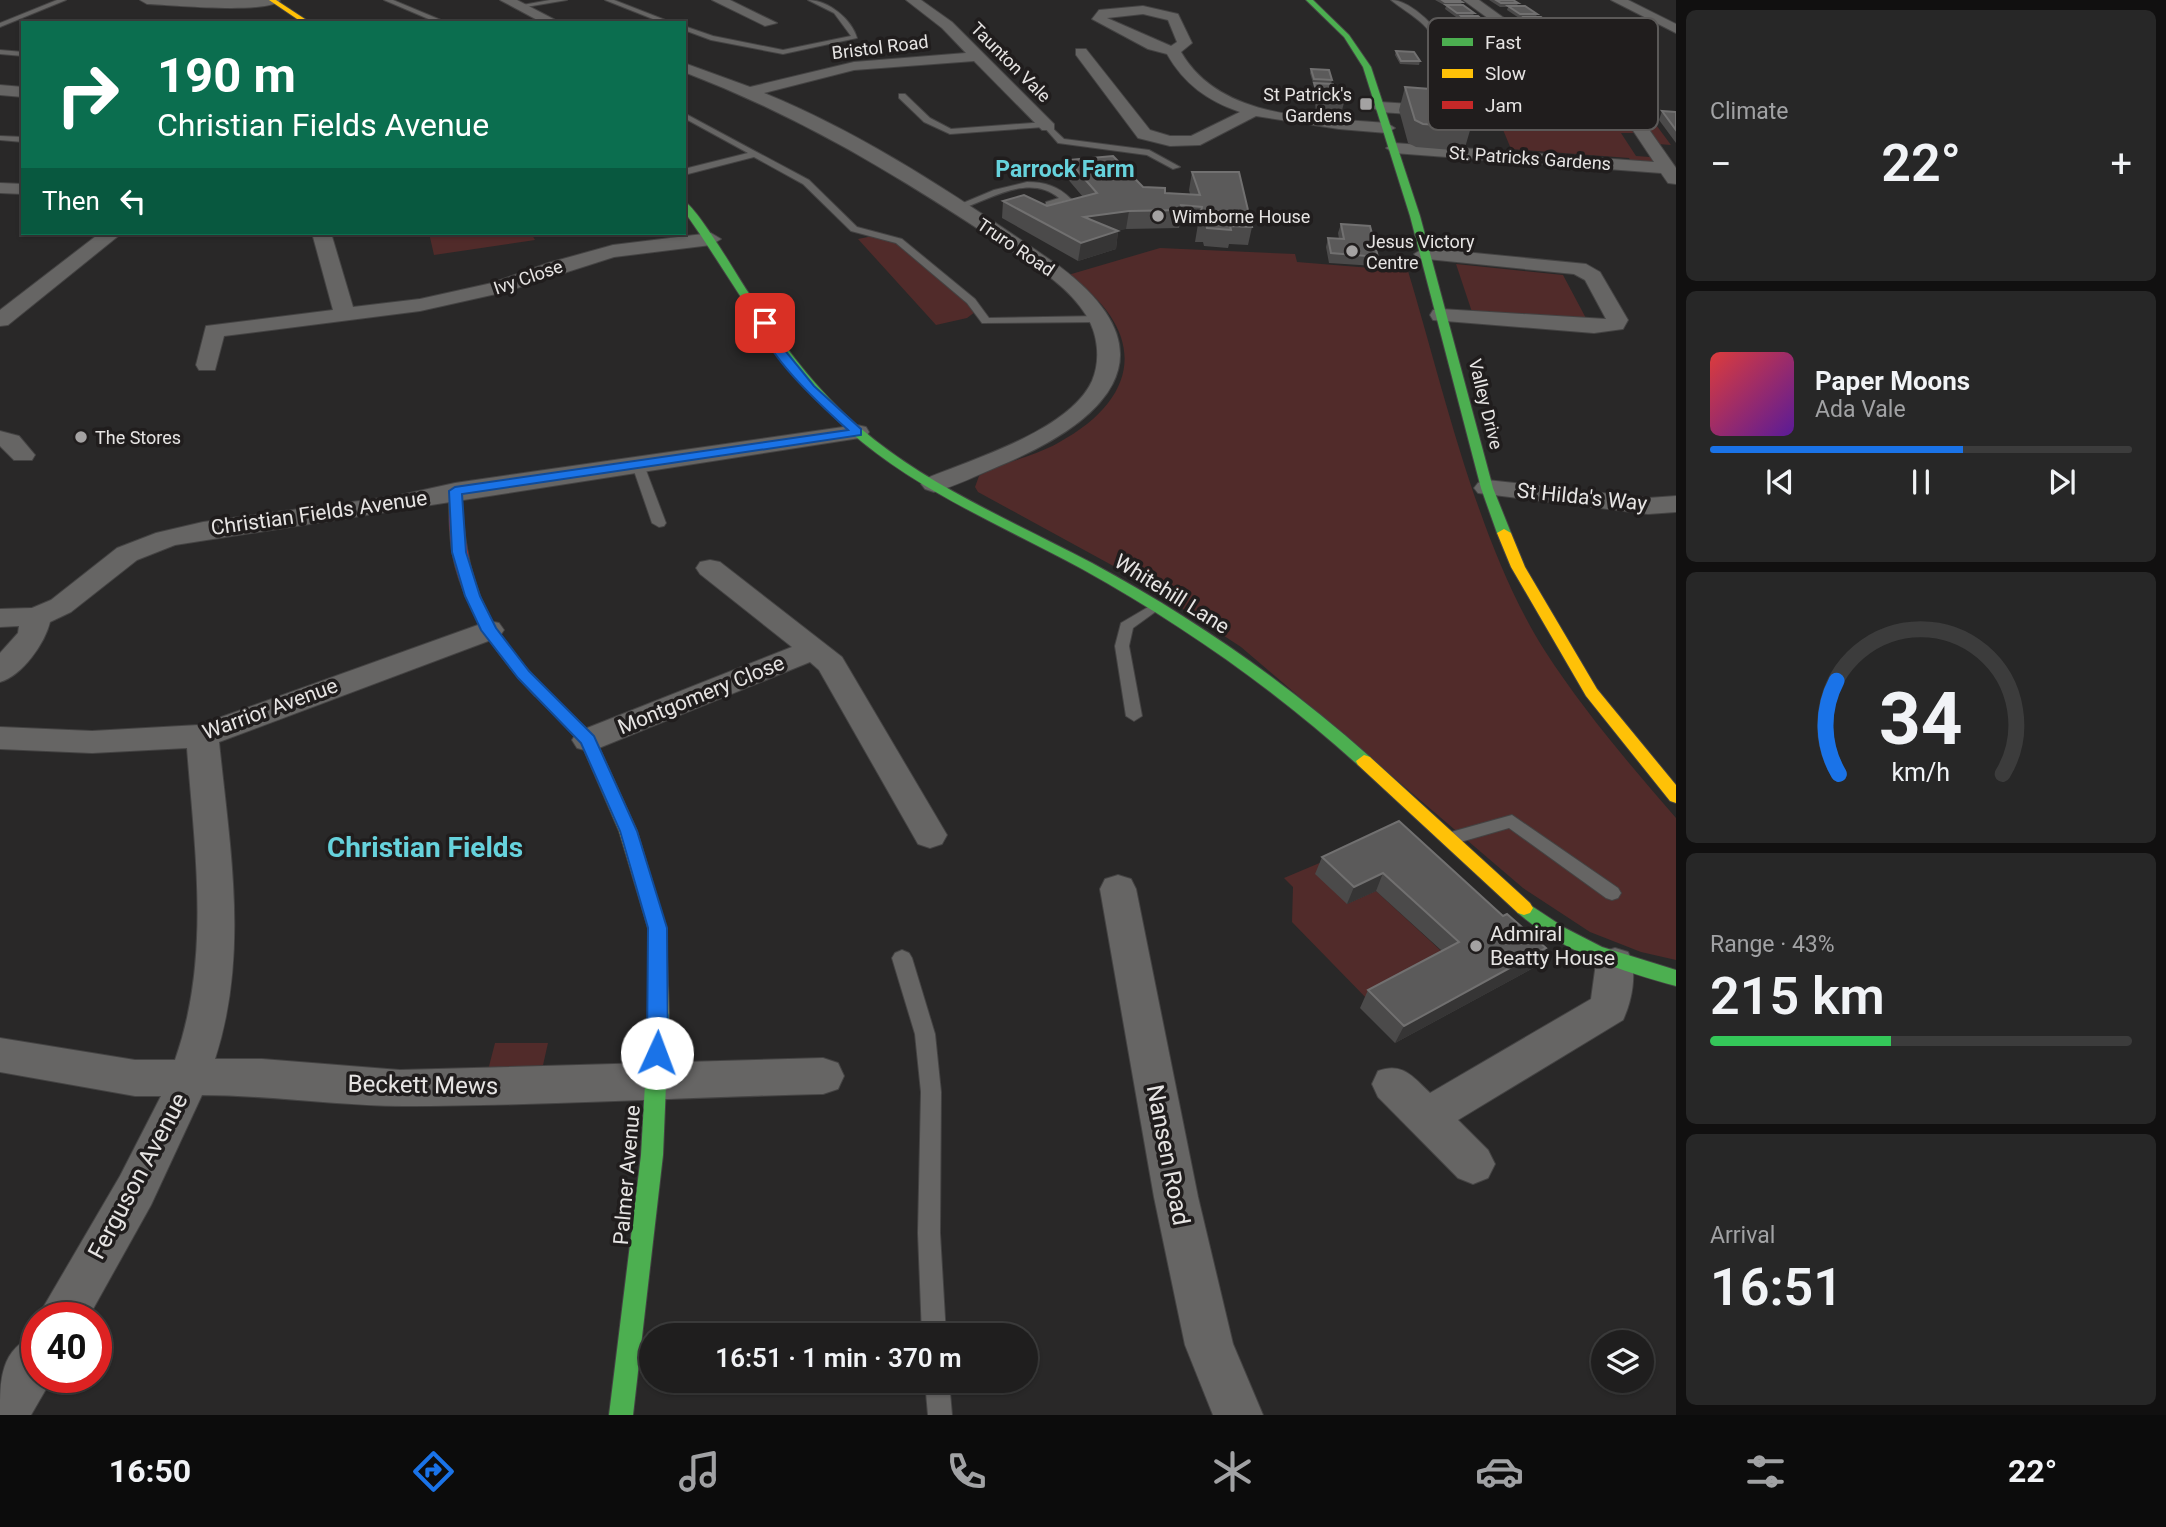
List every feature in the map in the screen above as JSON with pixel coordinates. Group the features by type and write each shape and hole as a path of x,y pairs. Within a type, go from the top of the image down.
{"street":[{"path":"147,0 277,7 304,21"},
{"path":"507,0 550,21"},
{"path":"719,0 770,23"},
{"name":"Taunton Vale","path":"913,0 947,26 1047,125"},
{"name":"Valley Drive","path":"1309,0 1347,36 1367,67 1394,148 1487,488 1518,568 1591,692 1676,797"},
{"path":"1470,0 1496,18"},
{"path":"1618,0 1654,18"},
{"path":"144,18 180,2"},
{"path":"1634,8 1664,7"},
{"path":"1173,51 1185,43 1173,17 1143,10 1104,13 1100,19 1153,46 1173,51 1198,85 1222,98 1256,110 1327,123 1387,128"},
{"path":"1658,20 1675,28"},
{"path":"1080,52 1141,132 1169,146 1196,146 1256,110"},
{"name":"Bristol Road","path":"748,92 854,66 977,56"},
{"name":"Truro Road","path":"686,69 748,92 839,134 1070,285 1100,319 1107,336 1109,362 1105,376 1092,399 1058,426 934,484"},
{"path":"0,90 21,92"},
{"path":"1380,107 1428,110"},
{"path":"1478,130 1485,147"},
{"name":"St. Patricks Gardens","path":"1641,130 1671,174"},
{"name":"St. Patricks Gardens","path":"1394,148 1671,174"},
{"path":"0,188 21,189"},
{"name":"Whitehill Lane","path":"686,207 711,239 778,349 810,389 857,432 934,484 1048,543 1242,663 1322,722 1544,926 1615,963 1676,978"},
{"path":"0,319 110,235"},
{"path":"322,235 345,316"},
{"name":"Ivy Close","path":"207,365 214,331 420,305 498,288 555,267 613,251 711,239"},
{"path":"1424,254 1579,268 1593,276 1617,320 1615,324 1594,327 1441,315"},
{"name":"Christian Fields Avenue","path":"36,617 61,606 127,554 166,539 203,530 396,504 455,491 857,432"},
{"path":"0,438 10,441 23,455"},
{"name":"St Hilda's Way","path":"1487,488 1648,506 1676,504"},
{"name":"Palmer Avenue","path":"455,491 459,552 472,596 489,630 523,675 588,740 628,831 657,928 657,1079 646,1212 621,1415"},
{"name":"Montgomery Close","path":"710,568 831,664 930,835"},
{"path":"0,618 36,617 32,635 0,672"},
{"name":"Warrior Avenue","path":"0,738 92,742 202,736 489,630"},
{"name":"Montgomery Close","path":"588,740 814,649"},
{"name":"Ferguson Avenue","path":"70,1302 149,1166 189,1079 211,1001 216,956 216,899 202,736"},
{"name":"Nansen Road","path":"1118,889 1176,1197 1209,1345 1238,1415"},
{"path":"1427,1117 1609,1008 1615,963"},
{"name":"Beckett Mews","path":"0,1055 125,1077 255,1077 372,1086 448,1088 558,1086 657,1079 823,1076"},
{"path":"1393,1083 1473,1164"},
{"path":"3,1415 21,1385"}],"lane":[{"path":"0,25 63,0"},
{"path":"387,0 440,21"},
{"path":"520,6 564,0"},
{"path":"608,0 665,21"},
{"path":"686,29 711,38 783,52 855,37 836,12 811,0"},
{"path":"1394,0 1428,26"},
{"path":"0,52 21,54"},
{"path":"902,96 927,120 950,132 1047,125 1061,141 1149,153 1176,167"},
{"path":"686,116 806,182 854,229 893,239 904,245 971,301 986,321 1100,319"},
{"path":"0,138 21,140"},
{"path":"1149,153 1169,146"},
{"path":"686,171 755,154"},
{"path":"956,208 999,190 1026,185 1054,188 1066,199"},
{"path":"1049,204 1066,199 1077,200"},
{"path":"1038,200 1065,212"},
{"path":"638,465 659,523"},
{"path":"1134,716 1122,646 1126,626 1155,607"},
{"path":"1448,839 1512,821 1612,893"},
{"path":"902,958 925,1034 932,1092 929,1233 933,1323"},
{"path":"938,1393 940,1415"}],"shaded area":[{"path":"1658,127 1671,145 1658,144 1647,130 1658,130"},
{"path":"1503,130 1631,130 1634,133 1621,133 1636,156 1650,157 1654,162 1632,163 1629,158 1511,149"},
{"path":"429,235 532,235 535,240 434,255"},
{"path":"873,236 897,243 970,303 975,312 967,318 936,325 858,239"},
{"path":"1160,248 1295,254 1297,262 1408,271 1465,466 1500,564 1521,609 1575,695 1676,818 1676,960 1641,952 1590,932 1523,888 1241,647 1139,580 978,492 975,487 979,476 1048,448 1086,425 1107,405 1119,384 1124,362 1122,340 1112,318 1094,296 1068,275"},
{"path":"1456,264 1563,275 1588,322 1472,312"},
{"path":"1386,835 1347,904 1376,891 1451,960 1370,1002 1292,922 1293,887 1284,878"},
{"path":"495,1043 548,1043 541,1074 487,1074"}],"building":[{"path":"1442,0 1459,0 1462,2 1445,2"},
{"path":"1496,0 1513,0 1518,3 1501,3"},
{"path":"1446,5 1463,5 1474,13 1457,13"},
{"path":"1508,6 1525,6 1537,14 1520,14"},
{"path":"1461,16 1480,18 1463,18"},
{"path":"1396,51 1414,52 1420,61 1401,61"},
{"path":"1311,69 1329,70 1332,80 1314,79"},
{"path":"1314,83 1333,84 1335,92 1319,91 1317,94"},
{"path":"1405,87 1428,89 1428,124 1415,120"},
{"path":"1319,91 1344,93 1345,99 1320,100"},
{"path":"1662,111 1676,112 1676,130"},
{"path":"1113,156 1143,187 1165,188 1165,193 1200,195 1192,172 1239,172 1252,227 1230,226 1231,230 1207,228 1206,224 1198,224 1202,207 1181,205 1182,210 1129,211 1084,217 1118,231 1081,243 1003,201 1024,195 1047,206 1097,193 1068,160"},
{"path":"1341,224 1370,226 1378,257 1331,253 1328,238 1344,239"},
{"name":"Admiral Beatty House","path":"1399,821 1503,916 1507,914 1546,948 1404,1026 1368,990 1459,942 1383,873 1354,887 1322,857"}],"traffic: fast":[{"path":"1309,0 1347,36 1367,67 1415,216 1487,488 1504,533"},
{"path":"686,207 763,323 804,379 855,430 885,454 950,495 1087,566 1185,624 1278,689 1364,761"},
{"path":"1524,908 1576,944 1635,967 1676,978"},
{"path":"621,1415 652,1155 659,1013"}],"traffic: slow":[{"path":"272,0 305,21"},
{"path":"1504,533 1518,567 1591,692 1676,797"},
{"path":"540,692 588,740 628,831 657,928 659,1013"},
{"path":"1364,761 1524,908"}],"traffic: jam":[{"path":"455,491 459,551 470,590 500,645 540,692"}],"place":[{"name":"St Patrick's Gardens","path":"1366,104"},
{"name":"Wimborne House","path":"1158,216"},
{"name":"Jesus Victory Centre","path":"1352,251"},
{"name":"The Stores","path":"81,437"},
{"name":"Admiral Beatty House","path":"1476,946"}],"district":[{"name":"Parrock Farm","path":"1065,169"},
{"name":"Christian Fields","path":"425,847"}],"route":[{"path":"657,1053 657,928 646,881 628,831 588,740 523,675 489,630 472,596 459,552 455,491 857,432 810,389 778,349 765,323"}]}
